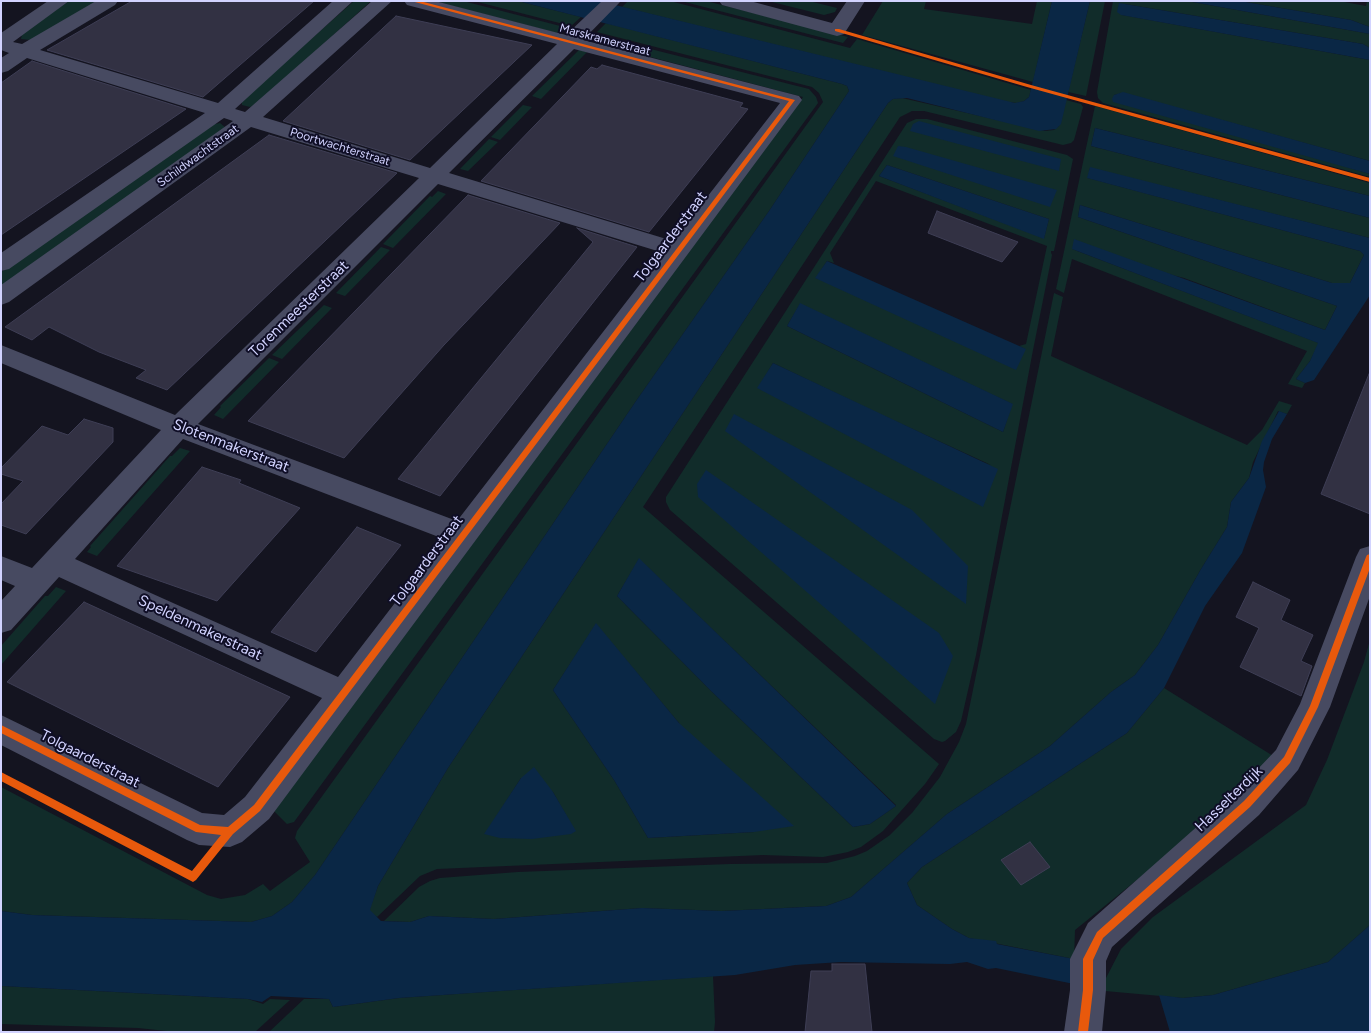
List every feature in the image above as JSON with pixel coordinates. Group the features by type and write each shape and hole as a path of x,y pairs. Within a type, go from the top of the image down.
{"street":[{"path":"1,43 60,1"},
{"path":"1,67 24,51 109,1"},
{"name":"Schildwachtstraat","path":"1,264 222,111 344,1"},
{"name":"Schildwachtstraat","path":"1,297 249,119 383,1"},
{"name":"Marskramerstraat","path":"413,1 792,100"},
{"name":"Torenmeesterstraat","path":"36,583 179,427 612,1"},
{"path":"728,1 837,30 856,1"},
{"name":"Poortwachterstraat","path":"1,43 678,250"},
{"name":"Tolgaarderstraat","path":"1,729 199,829 230,831 257,808 792,100"},
{"name":"Slotenmakerstraat","path":"1,353 179,427 463,535"},
{"name":"Hasselterdijk","path":"1082,1032 1088,974 1100,935 1247,804 1287,760 1314,707 1370,557"},
{"name":"Speldenmakerstraat","path":"56,562 344,694"},
{"path":"1,566 36,583 1,621"}],"green space":[{"path":"69,1 100,1 31,40 21,39 22,34"},
{"path":"354,1 371,1 258,103 250,107 242,105 242,100"},
{"path":"434,1 463,1 568,28 559,30 557,33"},
{"path":"474,1 518,1 581,17 571,26"},
{"path":"628,1 670,1 850,48 857,39 1031,90 1029,97 1024,101 1017,103 1007,102 622,7"},
{"path":"681,1 706,1 848,37 843,43"},
{"path":"768,1 809,1 837,8 835,12 824,15"},
{"path":"883,1 926,1 924,9 1032,24 1037,1 1052,1 1033,82 862,35"},
{"path":"1090,1 1105,1 1086,96 1068,92"},
{"path":"1113,1 1187,1 1370,34 1370,48 1363,44 1125,4 1122,15 1370,60 1370,161 1123,93 1114,95 1370,174 1370,177 1103,103 1098,98 1097,92"},
{"path":"1240,1 1339,1 1366,6 1367,1 1370,1 1370,27 1351,20"},
{"path":"606,23 842,84 847,86 849,91 769,211 636,401 315,875 292,902 272,916 251,922 32,915 1,911 1,787 207,895 221,899 245,895 263,884 270,891 310,862 295,838 297,831 823,102 819,93 812,87 597,32"},
{"path":"595,35 809,89 816,97 818,103 294,822 287,824 272,809 803,97 601,44 604,41 596,38"},
{"path":"579,50 587,52 541,99 532,96"},
{"path":"902,98 1045,131 1054,130 1059,126 1066,100 1081,104 1083,107 1074,140 1063,145 924,111 912,111 900,117 643,507 939,764 925,784 883,831 861,847 848,852 823,857 763,855 437,869 420,876 377,917 369,911 378,886 448,768 888,103 893,99","holes":["639,559 896,805 896,806 870,824 853,827 711,691 617,596","596,624 679,723 754,832 648,838 614,780 553,690","521,778 553,792 575,831 485,834"]},
{"path":"523,105 532,107 500,140 491,137"},
{"path":"1095,106 1370,183 1370,196 1095,128 1091,146 1370,218 1370,238 1090,168 1088,178 1360,251 1364,255 1350,283 1332,283 1080,205 1078,217 1337,306 1325,330 1184,278 1072,249 1319,343 1310,361 1296,379 1305,383 1302,388 1288,384 1307,351 1072,259 1064,293 1056,289"},
{"path":"916,119 927,119 1067,155 1073,159 1054,251 1051,251 1052,255 976,655 961,721 956,732 942,742 934,739 670,510 666,502 666,497 907,123","holes":["887,165 1049,219 1044,238 879,176","876,181 1047,246 1026,344 1019,346 1025,349 816,278 827,261 834,263 830,253","800,304 1012,404 1003,432 787,326","773,363 991,465 758,388"]},
{"path":"220,123 226,128 1,288 1,272 211,125"},
{"path":"489,139 498,142 468,171 460,169"},
{"path":"438,191 446,194 393,248 383,244 430,196 432,197"},
{"path":"381,247 390,250 345,296 336,293"},
{"path":"1054,293 1063,297 1051,356 1247,445 1262,430 1279,401 1292,405 1287,414 1278,411 1253,462 1249,478 1231,502 1227,527 1158,645 1135,675 1111,692 1050,746 947,814 851,897 826,906 722,911 642,908 494,919 429,916 410,922 384,921 419,887 440,878 518,872 730,864 827,863 867,851 890,835 912,813 940,777 959,742 966,724"},
{"path":"324,305 332,308 282,359 272,355"},
{"path":"269,358 279,362 223,419 214,415 220,406"},
{"path":"180,448 190,451 97,556 87,552 90,546 170,456"},
{"path":"56,587 66,591 1,665 1,646 45,596 48,596"},
{"path":"1370,640 1370,925 1328,962 1213,995 1183,998 1105,991 1106,978 1121,949 1153,917 1306,805 1327,760 1364,662"},
{"path":"1164,688 1286,764 1247,804 1143,875 1075,930 1074,959 969,938 952,929 917,905 907,883 922,867 1127,733"},
{"path":"713,976 714,1032 269,1032 304,999 329,999 333,1007 399,998"},
{"path":"1,986 248,999 263,1004 270,999 290,1000 255,1032 176,1032 138,1028 1,1024"}],"water":[{"path":"518,1 599,1 1015,103 1024,101 1029,97 1052,1 1090,1 1061,124 1056,129 1039,131 907,98 893,99 888,103 448,768 378,886 370,910 381,921 410,922 429,916 494,919 642,908 722,911 826,906 851,897 947,814 1050,746 1111,692 1135,675 1158,645 1227,527 1231,502 1249,478 1262,441 1279,411 1287,414 1272,439 1264,462 1263,470 1266,487 1242,553 1205,606 1164,688 1127,733 922,867 907,883 917,905 952,929 969,938 996,941 997,944 1074,959 1074,984 996,968 988,969 967,962 950,964 841,962 795,965 735,975 399,998 333,1007 329,999 271,996 262,1002 248,999 1,986 1,911 32,915 251,922 272,916 292,902 315,875 636,401 769,211 849,91 847,86 842,84"},
{"path":"1187,1 1240,1 1351,20 1370,27 1370,34"},
{"path":"1119,3 1363,44 1370,48 1370,60 1121,15 1117,12"},
{"path":"1123,92 1370,161 1370,174 1113,102 1114,95"},
{"path":"919,121 1061,159 1059,171 910,131 913,124"},
{"path":"1095,128 1370,196 1370,218 1091,146"},
{"path":"898,146 1057,190 1050,207 893,156"},
{"path":"887,165 1049,219 1044,239 879,176"},
{"path":"1090,167 1370,238 1370,295 1314,380 1305,383 1296,379 1310,361 1318,343 1072,249 1074,239 1325,330 1337,306 1078,217 1080,205 1332,283 1350,283 1364,255 1360,251 1087,178"},
{"path":"827,261 1026,349 1016,370 815,278"},
{"path":"800,303 1013,404 1003,432 787,326"},
{"path":"773,363 998,469 983,507 757,388"},
{"path":"734,414 912,510 968,566 966,604 725,431"},
{"path":"706,470 939,633 953,656 935,704 698,497 697,484"},
{"path":"639,558 896,806 870,824 853,827 711,691 617,596"},
{"path":"596,623 679,723 794,826 754,832 648,838 614,780 553,690"},
{"path":"534,767 553,792 576,831 571,834 532,839 500,838 484,834 521,778"},
{"path":"1370,925 1370,1032 1170,1032 1159,995 1183,998 1213,995 1328,962"}],"building":[{"path":"132,1 314,1 203,97 47,50"},
{"path":"396,16 532,45 410,160 283,121"},
{"path":"32,61 186,109 1,235 1,83"},
{"path":"602,65 743,103 740,107 748,109 649,232 481,181 591,67 597,69"},
{"path":"269,135 397,173 167,390 136,378 146,370 99,352 49,327 32,340 5,327"},
{"path":"468,195 560,223 444,345 344,458 248,421"},
{"path":"937,211 1018,242 1002,262 928,233"},
{"path":"577,228 637,247 440,496 398,479 593,242"},
{"path":"1370,374 1370,514 1321,494"},
{"path":"84,419 113,428 113,442 26,534 1,525 1,504 23,481 1,474 1,468 42,426 68,435"},
{"path":"202,467 241,480 239,483 300,508 217,601 117,566"},
{"path":"357,527 401,545 316,652 271,632"},
{"path":"1253,582 1290,600 1281,620 1313,635 1301,661 1312,666 1301,696 1240,667 1259,628 1236,617"},
{"path":"84,602 290,697 218,787 7,682"},
{"path":"1030,842 1050,867 1021,885 1001,860"},
{"path":"832,964 865,964 872,1032 805,1032 811,971 832,971"}],"cycle path":[{"path":"1,776 193,877 230,831 257,808 792,100 413,1"},
{"path":"837,30 1029,86 1370,180"},
{"path":"1083,1032 1088,990 1088,959 1100,935 1247,804 1287,760 1314,707 1370,557"},
{"path":"1,729 199,829 230,831"}]}
